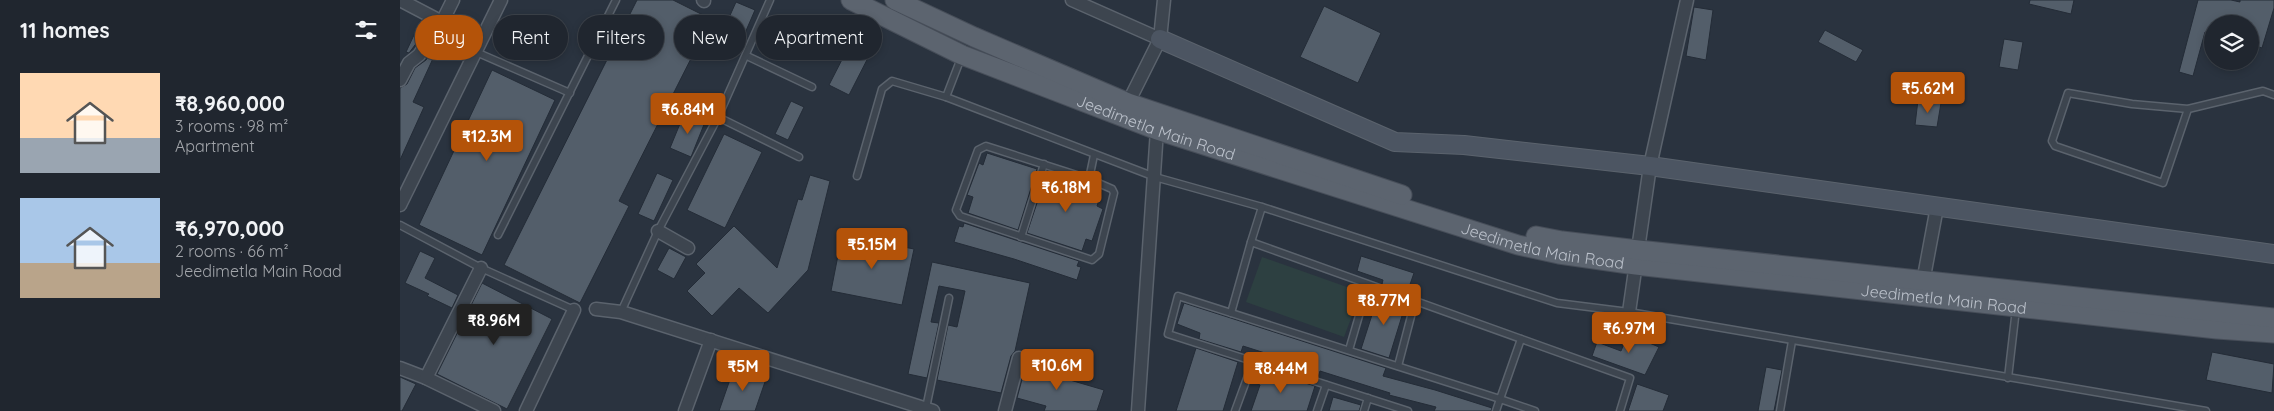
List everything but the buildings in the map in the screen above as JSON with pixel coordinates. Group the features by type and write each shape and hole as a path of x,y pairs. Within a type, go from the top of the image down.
{"main road":[{"name":"Jeedimetla Main Road","path":"851,0 962,54 1157,130 1518,245 1559,254 1637,258 1923,282 2274,318"},
{"name":"Jeedimetla Main Road","path":"896,0 916,4 974,37 1128,102 1507,230 1637,258 2017,306 2217,329 2274,333"}],"street":[{"path":"400,0 429,15"},
{"path":"446,15 453,0"},
{"path":"483,37 501,0"},
{"path":"1072,0 1395,142 1464,145 1650,166 2274,254"},
{"path":"1128,102 1160,39 1164,0"},
{"path":"1629,312 1650,166 1687,0"},
{"path":"400,80 405,60"},
{"path":"400,205 472,60"},
{"path":"1138,411 1157,130"},
{"path":"1923,282 1937,207"},
{"path":"658,231 688,248"},
{"path":"426,378 481,268"},
{"path":"596,309 622,312 929,410"},
{"path":"526,411 574,310"},
{"path":"685,411 710,340"},
{"path":"1005,411 1019,358"},
{"path":"400,368 426,378 494,411"}],"lane":[{"path":"498,236 616,0"},
{"path":"622,312 658,231 718,117 747,56 770,0"},
{"path":"946,97 962,54"},
{"path":"483,55 570,93"},
{"path":"747,56 812,86"},
{"path":"857,176 882,89 892,81 946,97 1155,177 1262,207 1557,303 1629,312 2206,411"},
{"path":"2188,109 2163,184 2055,146 2052,141 2068,93 2132,104 2188,109 2263,91 2274,95"},
{"path":"718,117 799,157"},
{"path":"986,146 1089,179 1110,187 1114,193 1098,254 1092,260 960,216 956,210 978,150 981,147 986,146"},
{"path":"1089,179 1094,155"},
{"path":"1021,237 1044,164"},
{"path":"1231,313 1262,207"},
{"path":"400,225 481,268 574,310"},
{"path":"1251,242 1630,378 1620,411"},
{"path":"1349,350 1368,284"},
{"path":"1408,411 1168,334 1178,296 1535,411"},
{"path":"929,410 949,298"},
{"path":"1398,366 1415,301"},
{"path":"2008,378 2017,306"},
{"path":"1496,411 1521,339"},
{"path":"1780,411 1792,341"},
{"path":"1235,411 1252,362"},
{"path":"1317,411 1326,385"},
{"path":"1364,411 1368,398"}],"shaded area":[{"path":"1262,257 1361,292 1344,337 1246,302"}]}
